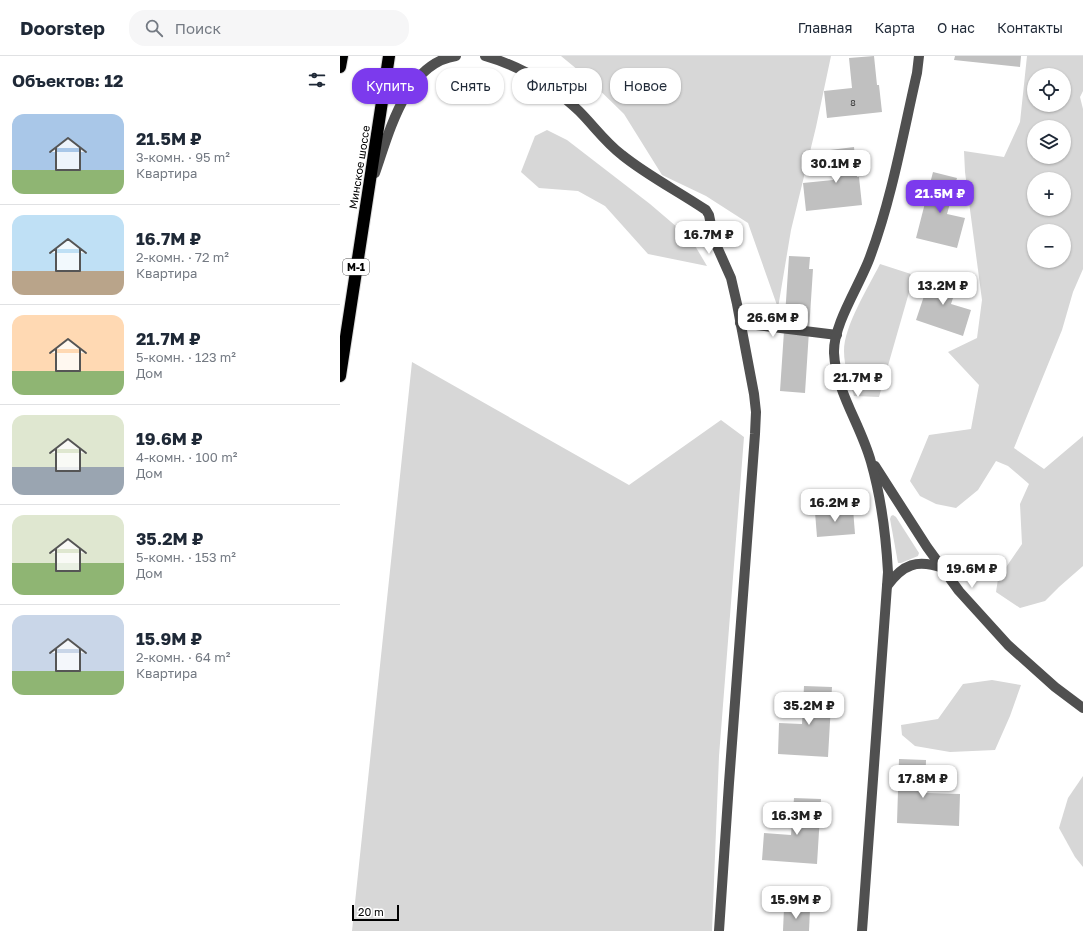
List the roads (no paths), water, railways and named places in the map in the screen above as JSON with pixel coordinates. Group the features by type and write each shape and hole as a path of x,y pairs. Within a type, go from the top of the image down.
{"highway":[{"path":"340,67 342,56"},
{"name":"Минское шоссе","path":"340,376 389,56"}],"street":[{"path":"367,193 397,113 407,91 431,67 446,58 456,56"},
{"path":"485,56 518,69 545,83 592,124 601,137 622,155 644,171 706,210 709,215 714,240 731,278 754,394 756,434 729,783 720,931"},
{"path":"862,931 887,586 887,558 884,522 871,461 843,393 834,353 837,335 870,258 878,234 892,185 917,73 919,56"},
{"path":"740,323 837,335"},
{"path":"871,461 923,541 959,591 1008,645 1055,687 1083,708"},
{"path":"887,586 896,574 911,565 918,563 943,568"}]}
